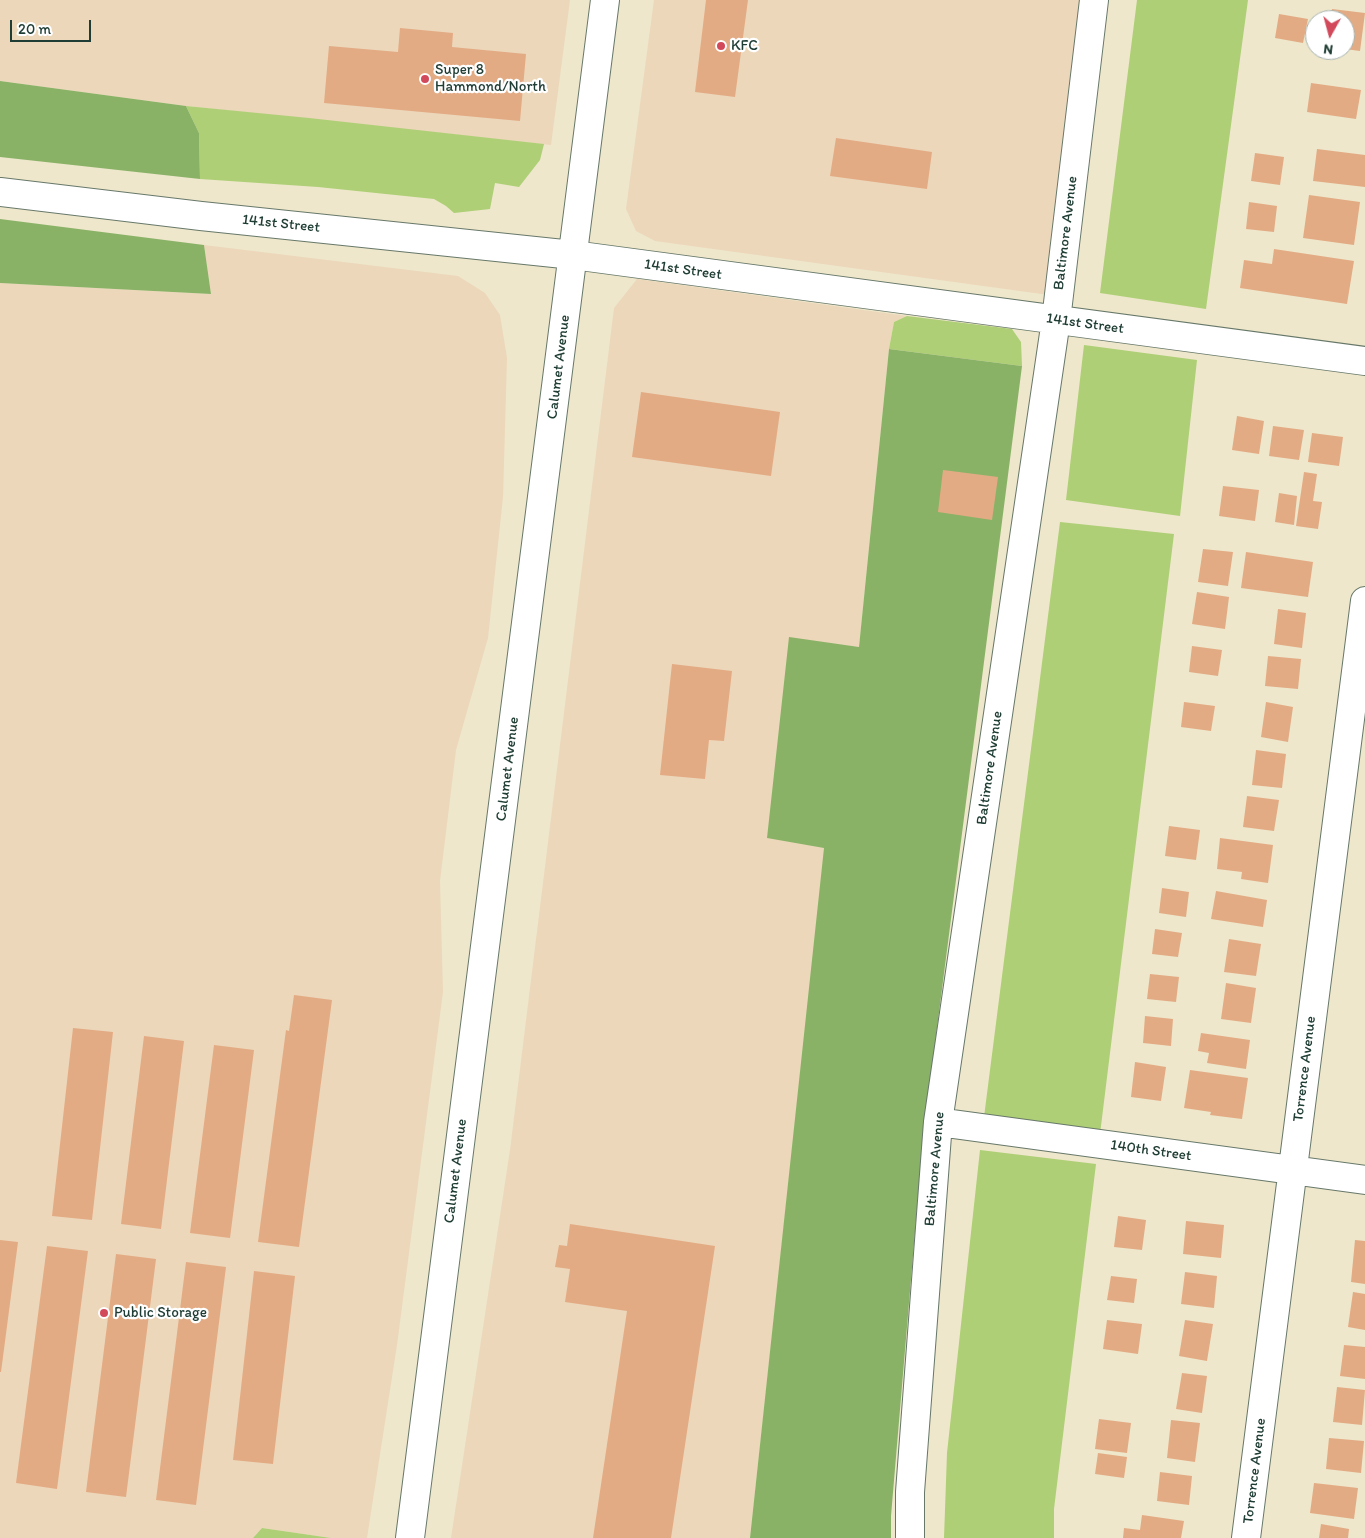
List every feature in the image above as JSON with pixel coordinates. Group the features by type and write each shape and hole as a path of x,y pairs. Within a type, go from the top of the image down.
{"street":[{"name":"Calumet Avenue","path":"410,1538 605,0"},
{"name":"Baltimore Avenue","path":"910,1538 910,1492 938,1122 1056,320 1094,0"},
{"name":"141st Street","path":"0,192 210,217 573,255 1365,361"},
{"name":"Torrence Avenue","path":"1246,1538 1365,601"},
{"name":"140th Street","path":"938,1122 1365,1180"}],"shaded area":[{"path":"0,0 570,0 551,145 186,106 0,81"},
{"path":"654,0 1083,0 1049,295 655,241 636,231 626,209"},
{"path":"204,245 458,276 485,293 500,315 507,358 503,497 488,638 456,750 440,881 443,992 397,1345 367,1538 331,1538 262,1528 253,1538 0,1538 0,283 211,294"},
{"path":"637,279 907,316 894,322 889,349 859,647 789,638 825,848 750,1538 451,1538 510,1150 614,308"}],"green space":[{"path":"1137,0 1248,0 1206,309 1100,293"},
{"path":"0,81 186,106 199,133 200,179 0,157"},
{"path":"186,106 544,144 540,160 519,187 495,183 490,209 454,213 434,199 318,187 200,179 199,133"},
{"path":"0,219 204,245 211,294 0,283"},
{"path":"907,316 1012,329 1021,342 1022,366 889,349 894,322"},
{"path":"1084,345 1197,360 1180,516 1066,500"},
{"path":"889,349 1022,366 923,1137 891,1516 891,1538 750,1538 824,848 767,838 789,637 859,647"},
{"path":"1060,522 1174,534 1100,1134 984,1117"},
{"path":"980,1150 1096,1164 1054,1509 1054,1538 944,1538 947,1453"},
{"path":"262,1528 331,1538 253,1538"}],"building":[{"name":"KFC","path":"706,0 748,0 735,97 695,92"},
{"path":"1355,12 1365,13 1360,51 1355,50"},
{"path":"1279,14 1305,18 1303,43 1275,38"},
{"name":"Super 8 Hammond/North","path":"400,28 453,33 452,47 526,54 520,121 324,103 329,46 398,52"},
{"path":"1311,83 1361,90 1356,119 1307,112"},
{"path":"836,138 932,152 927,189 830,176"},
{"path":"1317,149 1365,155 1365,187 1313,181"},
{"path":"1255,153 1284,157 1280,185 1251,181"},
{"path":"1309,195 1360,202 1354,245 1303,238"},
{"path":"1249,202 1277,206 1274,232 1246,229"},
{"path":"1274,249 1354,261 1347,304 1240,288 1244,260 1272,264"},
{"path":"641,392 780,412 771,476 632,457"},
{"path":"1237,416 1264,421 1259,454 1232,450"},
{"path":"1273,426 1304,430 1299,460 1269,456"},
{"path":"1312,433 1343,437 1339,466 1308,462"},
{"path":"943,470 998,477 992,520 938,512"},
{"path":"1304,472 1317,474 1313,501 1322,502 1318,529 1296,526"},
{"path":"1223,486 1259,490 1255,521 1219,516"},
{"path":"1279,493 1297,496 1294,525 1275,522"},
{"path":"1203,549 1233,552 1228,586 1198,582"},
{"path":"1246,552 1313,562 1308,597 1241,588"},
{"path":"1197,592 1229,597 1225,629 1192,624"},
{"path":"1278,609 1306,613 1302,648 1274,644"},
{"path":"1192,646 1222,650 1218,676 1189,672"},
{"path":"1268,656 1301,659 1298,689 1265,686"},
{"path":"672,664 732,671 724,741 709,740 705,779 660,775"},
{"path":"1184,702 1215,706 1211,731 1181,727"},
{"path":"1266,702 1293,707 1288,742 1261,737"},
{"path":"1256,750 1286,754 1282,788 1252,785"},
{"path":"1247,796 1279,800 1274,831 1243,827"},
{"path":"1169,826 1200,830 1196,860 1165,856"},
{"path":"1220,838 1273,845 1268,883 1241,879 1242,872 1217,869"},
{"path":"1162,888 1189,892 1186,917 1159,913"},
{"path":"1216,891 1267,900 1263,927 1211,919"},
{"path":"1155,929 1182,933 1178,957 1152,954"},
{"path":"1229,939 1261,944 1256,976 1224,972"},
{"path":"1150,974 1179,977 1176,1002 1147,999"},
{"path":"1226,983 1256,988 1251,1023 1221,1019"},
{"path":"294,995 332,1000 299,1247 258,1242 286,1030 289,1031"},
{"path":"1145,1016 1173,1019 1171,1046 1143,1043"},
{"path":"73,1028 113,1032 92,1220 52,1216"},
{"path":"1201,1033 1250,1040 1246,1069 1207,1063 1209,1053 1198,1051"},
{"path":"144,1036 184,1041 161,1229 121,1224"},
{"path":"214,1045 254,1050 230,1238 190,1233"},
{"path":"1135,1062 1166,1067 1161,1101 1131,1097"},
{"path":"1190,1070 1248,1078 1242,1119 1210,1115 1211,1112 1184,1108"},
{"path":"1118,1216 1146,1220 1142,1250 1114,1247"},
{"path":"1186,1221 1224,1225 1221,1258 1183,1254"},
{"path":"570,1224 715,1246 671,1538 593,1538 627,1311 565,1302 570,1269 555,1267 559,1245 567,1246"},
{"path":"0,1240 18,1242 1,1372 0,1372"},
{"path":"1355,1240 1365,1241 1365,1284 1351,1282"},
{"path":"47,1246 88,1251 57,1489 16,1483"},
{"path":"116,1254 156,1259 126,1497 86,1492"},
{"path":"186,1262 226,1267 196,1505 156,1500"},
{"path":"254,1271 295,1276 273,1464 233,1460"},
{"path":"1185,1272 1217,1276 1214,1308 1181,1304"},
{"path":"1111,1276 1137,1279 1134,1303 1107,1300"},
{"path":"1353,1292 1365,1294 1365,1330 1348,1327"},
{"path":"1107,1320 1142,1324 1138,1354 1103,1349"},
{"path":"1185,1320 1213,1324 1207,1361 1179,1356"},
{"path":"1344,1345 1365,1347 1365,1379 1340,1376"},
{"path":"1182,1373 1207,1376 1202,1413 1176,1409"},
{"path":"1337,1387 1365,1390 1362,1425 1333,1422"},
{"path":"1099,1419 1131,1423 1127,1453 1095,1449"},
{"path":"1171,1420 1200,1423 1195,1462 1167,1458"},
{"path":"1329,1438 1364,1441 1361,1473 1326,1469"},
{"path":"1098,1453 1127,1457 1124,1478 1095,1474"},
{"path":"1160,1472 1192,1476 1189,1505 1157,1501"},
{"path":"1314,1483 1358,1488 1354,1519 1310,1513"},
{"path":"1142,1515 1184,1521 1181,1538 1123,1538 1124,1528 1140,1530"},
{"path":"1321,1524 1349,1529 1348,1538 1319,1538"}],"place":[{"name":"KFC","path":"721,46"},
{"name":"Super 8 Hammond/North","path":"425,79"},
{"name":"Public Storage","path":"104,1313"}]}
